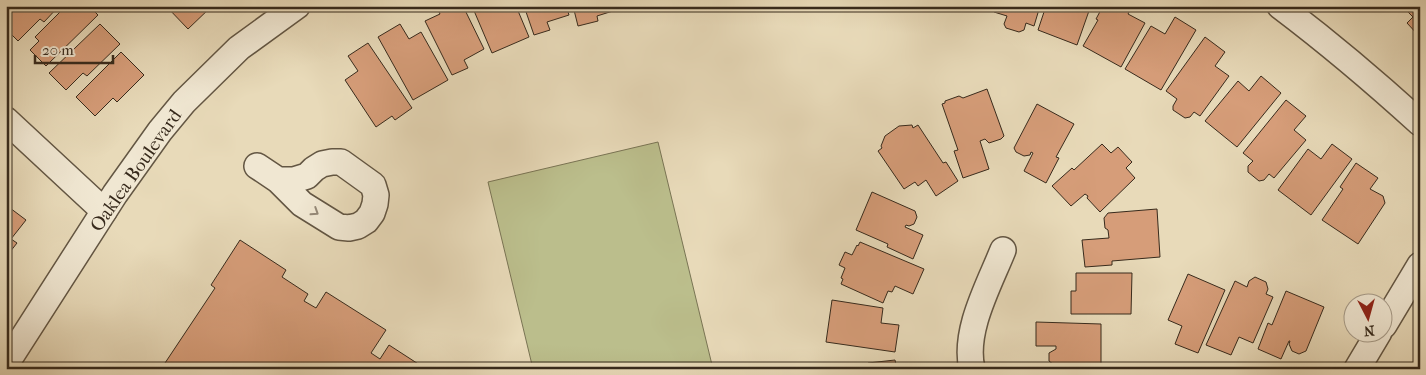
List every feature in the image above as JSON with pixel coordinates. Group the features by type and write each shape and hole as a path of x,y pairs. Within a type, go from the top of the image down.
{"street":[{"name":"Oaklea Boulevard","path":"6,364 104,211 160,131 184,102 239,48 297,6"},
{"path":"1280,6 1348,60 1420,123"},
{"path":"6,120 104,211"},
{"path":"256,166 278,180"},
{"path":"972,369 969,356 974,324 1003,250"},
{"path":"1394,308 1420,265"},
{"path":"1358,369 1373,342"}],"green space":[{"path":"658,142 713,369 533,369 488,182"}],"building":[{"path":"17,6 59,6 44,22 40,19 18,41 6,29 6,17"},
{"path":"66,6 89,6 98,15 46,66 30,50 39,41 35,37"},
{"path":"166,6 212,6 188,29"},
{"path":"436,6 463,6 484,49 464,60 468,68 452,75 425,21 440,14"},
{"path":"472,6 516,6 529,37 492,53"},
{"path":"524,6 566,6 569,15 547,22 550,30 534,35"},
{"path":"573,6 614,6 616,10 597,16 598,21 578,26"},
{"path":"966,6 988,6 987,11"},
{"path":"996,6 1040,6 1034,26 1026,23 1024,30 1019,32 1006,28 1004,24 1007,16 994,12"},
{"path":"1046,6 1095,6 1094,9 1090,8 1077,45 1038,30"},
{"path":"1103,6 1132,6 1128,14 1145,23 1121,67 1083,46 1098,20 1096,19"},
{"path":"1408,6 1420,6 1419,36 1407,23 1413,17 1405,9"},
{"path":"1175,17 1196,30 1161,90 1125,69 1151,26 1165,34"},
{"path":"100,24 120,44 87,76 83,73 66,90 49,73"},
{"path":"400,24 409,39 421,32 448,80 413,100 378,37"},
{"path":"1205,37 1225,52 1215,66 1229,76 1200,116 1194,112 1190,117 1185,118 1173,110 1177,99 1166,91"},
{"path":"368,43 412,108 395,120 392,116 376,127 345,80 358,71 348,56"},
{"path":"121,52 144,75 117,102 113,98 95,116 76,97"},
{"path":"1261,76 1281,93 1237,147 1205,121 1238,81 1249,91"},
{"path":"987,89 1004,136 989,143 985,139 980,141 989,169 963,178 954,151 958,150 942,104 959,96 963,98"},
{"path":"1286,100 1306,116 1294,130 1306,140 1274,178 1269,174 1264,180 1259,181 1248,172 1248,166 1253,161 1243,153"},
{"path":"1037,104 1074,124 1056,157 1059,158 1046,183 1024,171 1033,153 1031,152 1030,155 1024,156 1016,152 1014,148"},
{"path":"912,125 913,128 918,125 943,163 946,162 958,181 936,196 926,180 918,186 915,182 904,189 878,151 882,148 885,136 899,126"},
{"path":"1102,144 1111,153 1118,147 1132,162 1126,168 1135,178 1100,212 1085,194 1071,206 1052,186 1072,168 1074,170"},
{"path":"1332,144 1352,159 1311,215 1278,190 1308,149 1321,159"},
{"path":"1356,163 1378,178 1370,189 1383,196 1385,203 1358,244 1322,220 1343,189 1340,187"},
{"path":"872,192 915,211 917,217 914,224 906,225 905,227 923,235 913,259 887,247 888,244 856,230"},
{"path":"6,205 26,220 11,239 17,243 6,257"},
{"path":"1157,209 1160,257 1112,261 1112,265 1085,267 1082,240 1109,238 1104,218 1108,213"},
{"path":"240,240 286,270 282,277 308,294 304,301 316,308 326,292 386,330 371,353 380,359 389,345 426,369 161,369 215,288 211,285"},
{"path":"860,242 924,269 913,294 895,286 892,292 888,291 883,303 841,284 845,268 839,265 845,252 852,255"},
{"path":"1076,273 1132,273 1131,314 1071,314 1071,291 1076,291"},
{"path":"1188,274 1225,290 1198,353 1175,344 1182,326 1168,320"},
{"path":"1255,277 1266,282 1268,289 1266,294 1273,297 1253,343 1239,337 1231,355 1206,345 1235,281 1247,287 1249,281"},
{"path":"1286,291 1324,307 1306,351 1299,354 1292,351 1289,341 1281,359 1258,349 1268,323 1272,325"},
{"path":"832,300 883,308 881,323 899,325 895,352 826,342"},
{"path":"1036,322 1101,324 1101,365 1054,365 1049,361 1049,353 1056,349 1056,346 1036,346"},
{"path":"895,360 897,369 844,369 869,365 868,363"}]}
